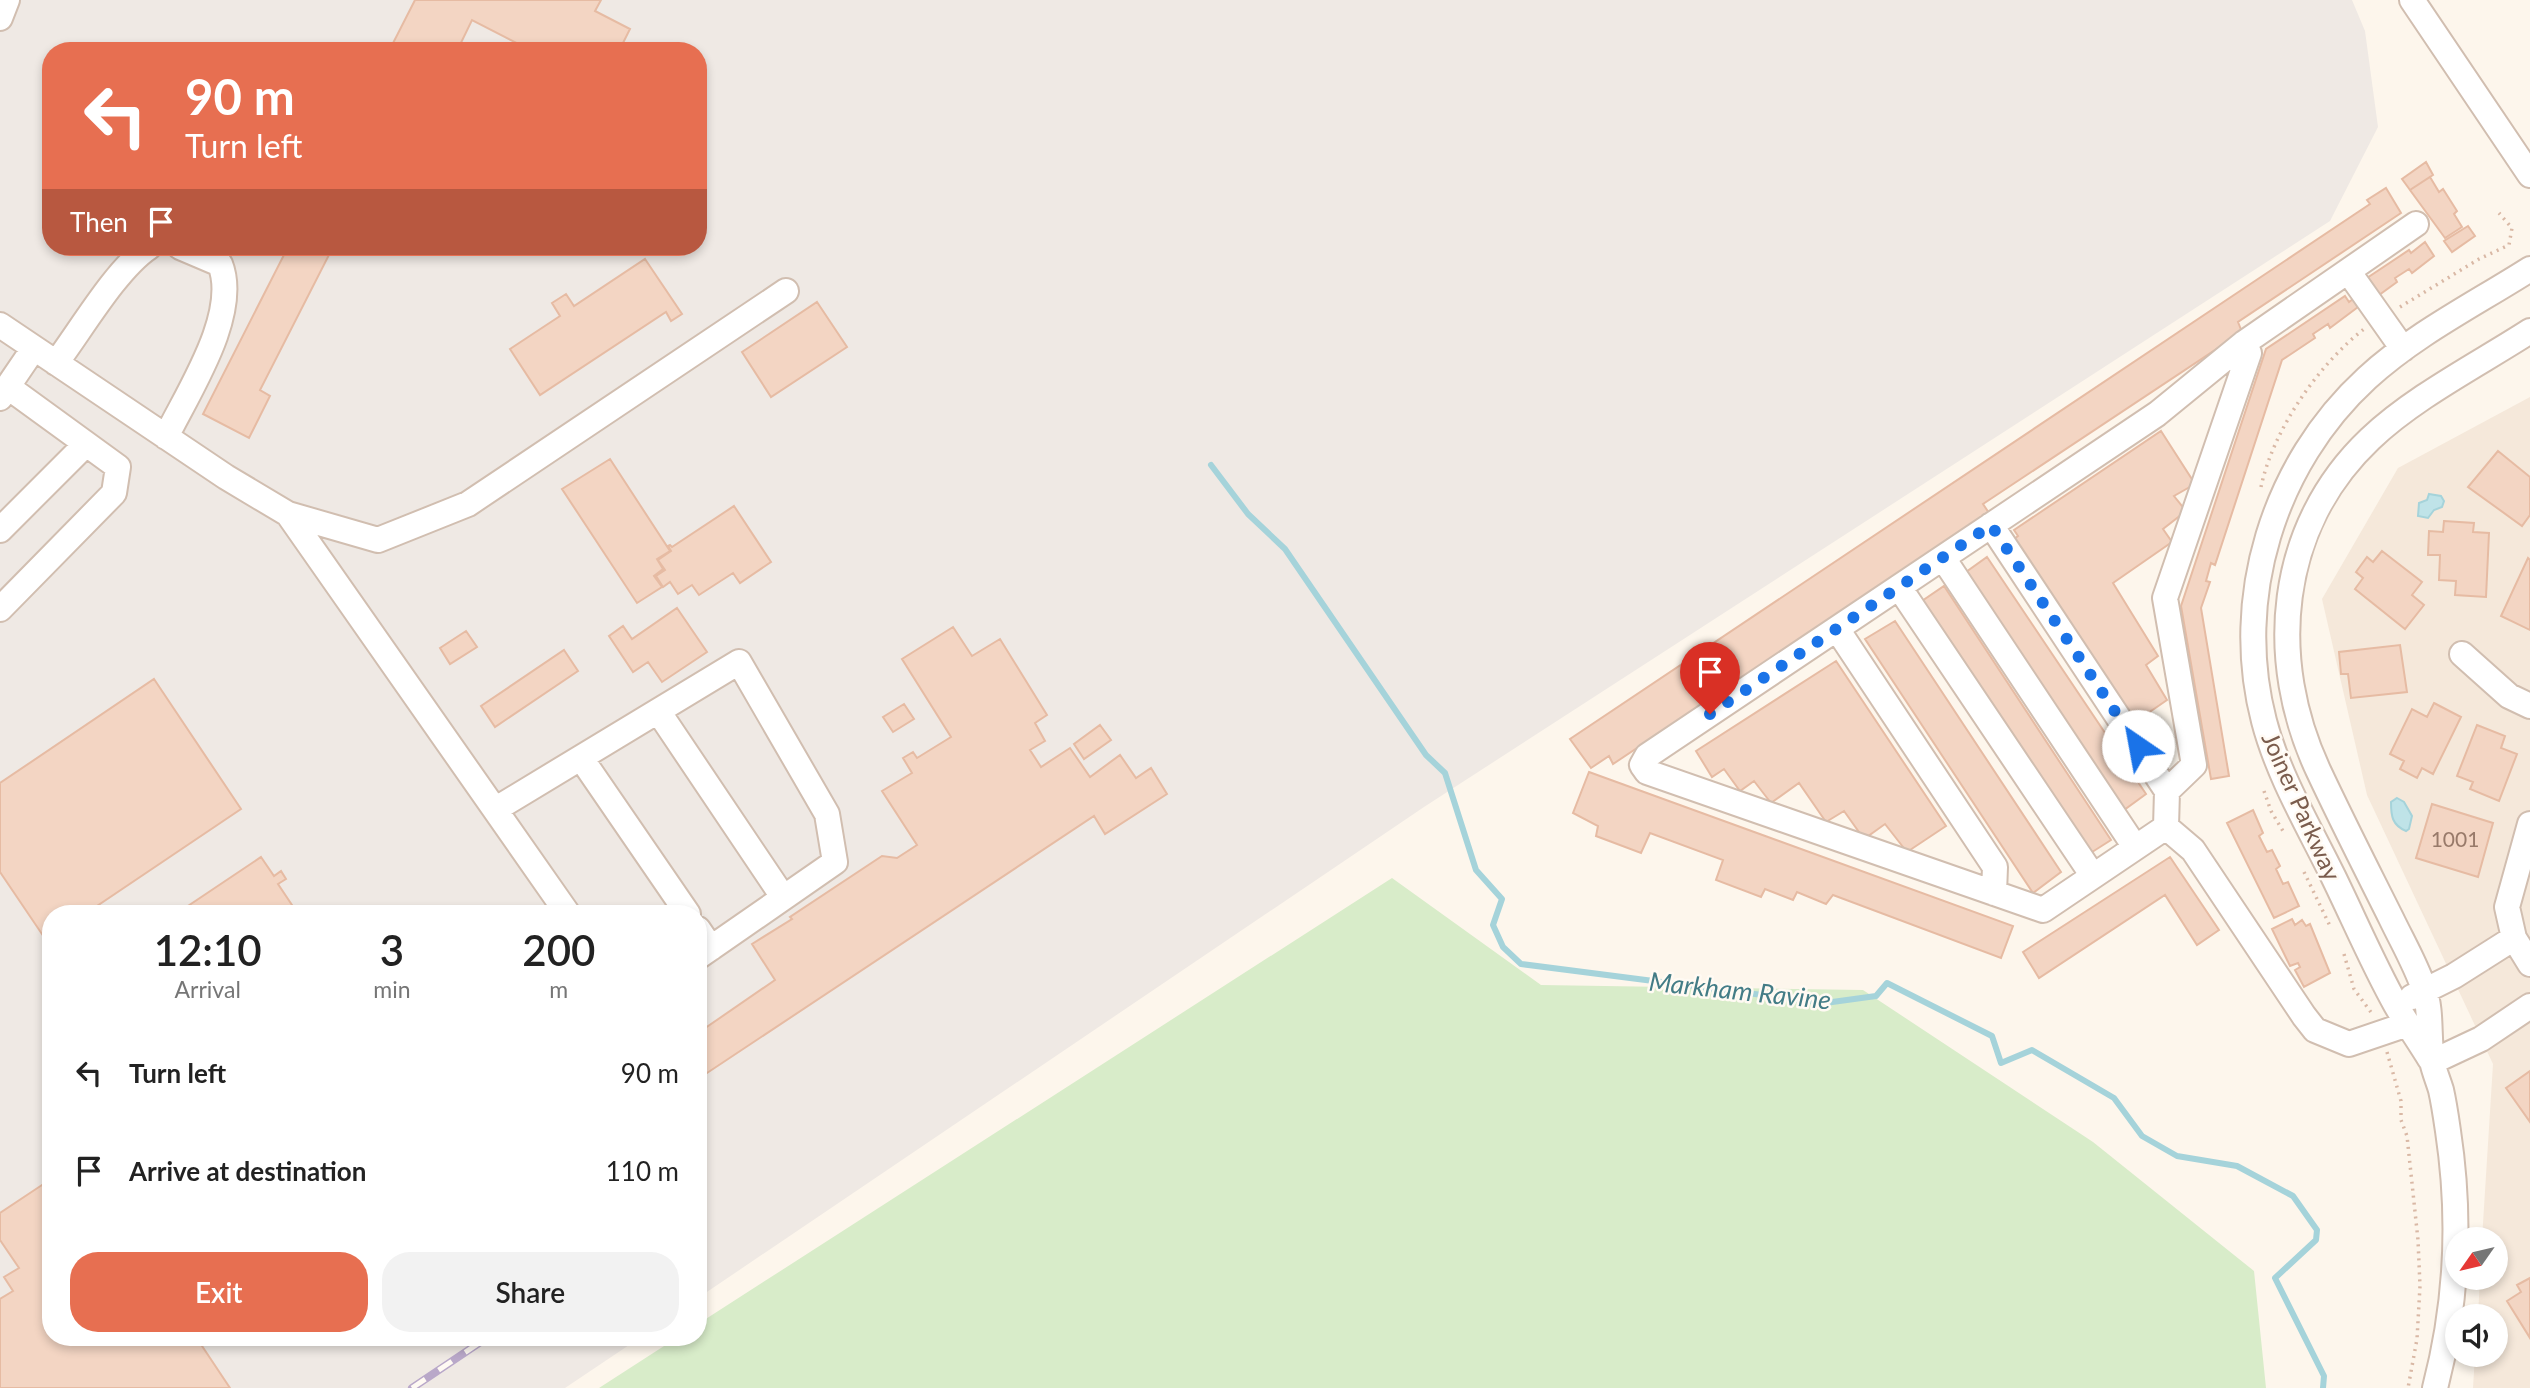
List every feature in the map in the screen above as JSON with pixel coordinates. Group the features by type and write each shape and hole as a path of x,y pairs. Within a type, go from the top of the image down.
{"street":[{"path":"0,18 7,0"},
{"path":"2412,0 2530,175"},
{"path":"2166,827 2043,909 1647,772 1642,765 1647,756 2157,414 2244,343 2416,224"},
{"path":"56,363 116,279 136,256"},
{"path":"166,437 211,348 223,305 223,256"},
{"name":"Joiner Parkway","path":"2432,1062 2402,1014 2286,780 2264,723 2254,671 2252,626 2259,569 2270,528 2287,487 2311,445 2336,411 2367,378 2403,349 2530,269"},
{"path":"2348,271 2403,349"},
{"path":"0,325 226,477 288,514 378,540 468,505 786,291"},
{"name":"Joiner Parkway","path":"2435,1388 2453,1297 2456,1244 2454,1180 2442,1092 2432,1062 2425,991 2318,769 2297,715 2287,667 2286,626 2293,574 2303,540 2319,506 2343,468 2369,439 2394,418 2530,331"},
{"path":"2167,790 2194,765 2165,598 2249,353 2244,343"},
{"path":"0,609 114,493 118,467 4,393 34,348"},
{"path":"0,530 86,444"},
{"path":"288,514 562,905"},
{"path":"1991,525 2167,790 2166,827"},
{"path":"1943,558 2135,847"},
{"path":"1899,587 2093,876"},
{"path":"1836,629 1995,867 1994,892"},
{"path":"2462,654 2509,696 2530,706"},
{"path":"496,810 740,662 827,814 835,862 707,943"},
{"path":"658,711 783,897"},
{"path":"580,758 682,905"},
{"path":"2530,824 2507,907 2514,938 2530,964"},
{"path":"2166,827 2193,850 2315,1030 2349,1044 2381,1034 2425,991 2455,976 2514,938"},
{"path":"2432,1062 2482,1039 2530,1006"}],"path":[{"path":"2345,957 2345,965 2354,989 2371,1011 2381,1034 2395,1075 2401,1101 2401,1120 2407,1136 2416,1202 2420,1286 2416,1351 2408,1388"}],"shaded area":[{"path":"0,0 2352,0 2365,31 2378,127 2330,221 1424,807 707,1292 707,905 42,905 42,1346 628,1346 565,1388 0,1388"},
{"path":"2530,397 2530,1388 2473,1388 2474,1367 2508,1367 2508,1304 2479,1304 2479,1290 2508,1290 2508,1227 2483,1227 2493,1064 2367,795 2322,599 2398,468"}],"green space":[{"path":"1392,878 1541,985 1863,990 2093,1142 2254,1271 2266,1388 599,1388 664,1346 707,1346 707,1318"}],"water":[{"path":"2429,494 2441,496 2444,501 2442,507 2434,510 2428,518 2418,516 2419,503 2427,500"},
{"path":"2397,798 2404,802 2412,816 2406,831 2395,823 2392,816 2391,802"}],"building":[{"path":"415,0 601,0 595,11 630,29 624,42 515,42 472,20 461,42 394,42"},
{"path":"2426,162 2433,175 2410,190 2402,179"},
{"path":"2430,177 2439,192 2443,189 2457,211 2454,214 2462,227 2445,238 2410,190"},
{"path":"2386,188 2401,213 2238,322 2242,332 1983,504 1989,513 1613,764 1609,756 1591,768 1570,739 2370,204 2367,200"},
{"path":"2468,226 2475,236 2452,252 2444,241"},
{"path":"2425,242 2434,256 2412,273 2409,269 2395,278 2397,282 2379,295 2367,278"},
{"path":"283,256 328,256 260,390 270,396 249,438 203,414"},
{"path":"645,259 682,314 671,321 666,312 540,395 510,349 560,316 552,303 566,294 574,306"},
{"path":"2345,296 2349,302 2353,299 2358,307 2330,328 2328,324 2313,334 2315,338 2282,360 2215,565 2211,563 2206,581 2210,582 2201,608 2229,776 2211,779 2181,606 2266,349"},
{"path":"817,302 847,347 771,397 742,352"},
{"path":"2161,431 2195,484 2174,496 2186,511 2163,529 2172,542 2113,583 2158,656 2146,665 2167,700 2132,724 2010,542 2018,536 2014,530"},
{"path":"2498,451 2530,477 2530,515 2522,526 2468,487"},
{"path":"610,459 670,551 657,559 663,569 654,576 662,587 637,603 562,489"},
{"path":"734,506 771,562 740,583 733,573 699,595 692,585 678,594 670,582 663,587 656,576 665,570 658,560 671,551 668,546 672,547"},
{"path":"2444,521 2474,523 2473,532 2489,533 2486,597 2455,595 2456,581 2439,580 2440,555 2428,555 2429,531 2443,532"},
{"path":"2382,551 2422,582 2412,595 2424,605 2405,629 2355,589 2363,578 2356,572 2367,557 2373,562"},
{"path":"1987,557 2146,794 2124,810 1966,572"},
{"path":"2528,558 2530,560 2530,630 2501,616"},
{"path":"1944,586 2111,840 2089,854 1919,603"},
{"path":"677,608 707,652 662,682 648,662 633,672 609,636 623,626 632,639"},
{"path":"1895,621 2061,872 2033,893 1865,639"},
{"path":"953,627 972,656 1000,639 1047,715 1035,723 1045,741 1030,750 1041,767 1070,748 1090,777 1120,755 1136,778 1151,768 1167,794 1105,834 1094,816 707,1073 707,1027 775,980 752,944 882,856 897,858 917,845 882,791 912,773 903,758 913,752 917,758 951,737 902,659"},
{"path":"466,631 477,647 450,664 440,648"},
{"path":"2400,645 2407,692 2351,698 2348,674 2341,674 2339,652"},
{"path":"564,650 578,671 495,727 481,706"},
{"path":"1836,661 1946,826 1907,852 1885,824 1864,839 1844,811 1826,822 1799,783 1771,803 1754,781 1740,791 1724,769 1712,777 1696,751"},
{"path":"154,679 241,809 98,905 42,905 42,934 0,872 0,783"},
{"path":"2434,703 2461,717 2433,774 2422,768 2417,778 2400,769 2404,761 2390,754 2412,709 2427,717"},
{"path":"904,704 914,719 893,732 883,717"},
{"path":"1100,725 1111,740 1084,759 1074,744"},
{"path":"2477,725 2505,736 2501,748 2517,754 2499,801 2470,789 2473,782 2457,776"},
{"path":"1589,772 2013,926 2001,958 1833,895 1826,904 1797,892 1793,900 1765,889 1761,897 1716,880 1723,860 1650,833 1641,853 1596,836 1598,826 1573,813"},
{"path":"2432,804 2493,823 2478,877 2416,858"},
{"path":"2253,810 2263,833 2259,836 2267,852 2272,850 2280,866 2276,869 2283,884 2288,882 2299,906 2274,918 2227,823"},
{"path":"261,857 274,876 281,871 286,879 278,884 292,905 189,905"},
{"path":"2170,857 2219,930 2197,945 2165,895 2039,978 2023,952"},
{"path":"2292,919 2295,925 2302,920 2306,926 2310,924 2330,973 2304,987 2295,970 2300,967 2298,963 2290,966 2272,929"},
{"path":"2530,1071 2530,1122 2506,1088"},
{"path":"42,1185 42,1346 202,1346 230,1388 0,1388 0,1299 13,1291 4,1277 19,1268 0,1240 0,1213"},
{"path":"2530,1278 2530,1338 2507,1301 2521,1292 2517,1285"}],"waterway":[{"name":"Markham Ravine","path":"1211,465 1248,514 1285,549 1426,755 1445,773 1476,870 1502,899 1493,925 1503,947 1521,964 1825,1003 1876,996 1887,983 1992,1036 2001,1063 2032,1050 2114,1098 2142,1136 2177,1156 2237,1166 2293,1196 2317,1230 2316,1240 2275,1278 2324,1376 2323,1388"}],"railway":[{"path":"412,1388 475,1346"}],"route":[{"path":"1710,714 1991,525 2138,746"}]}
